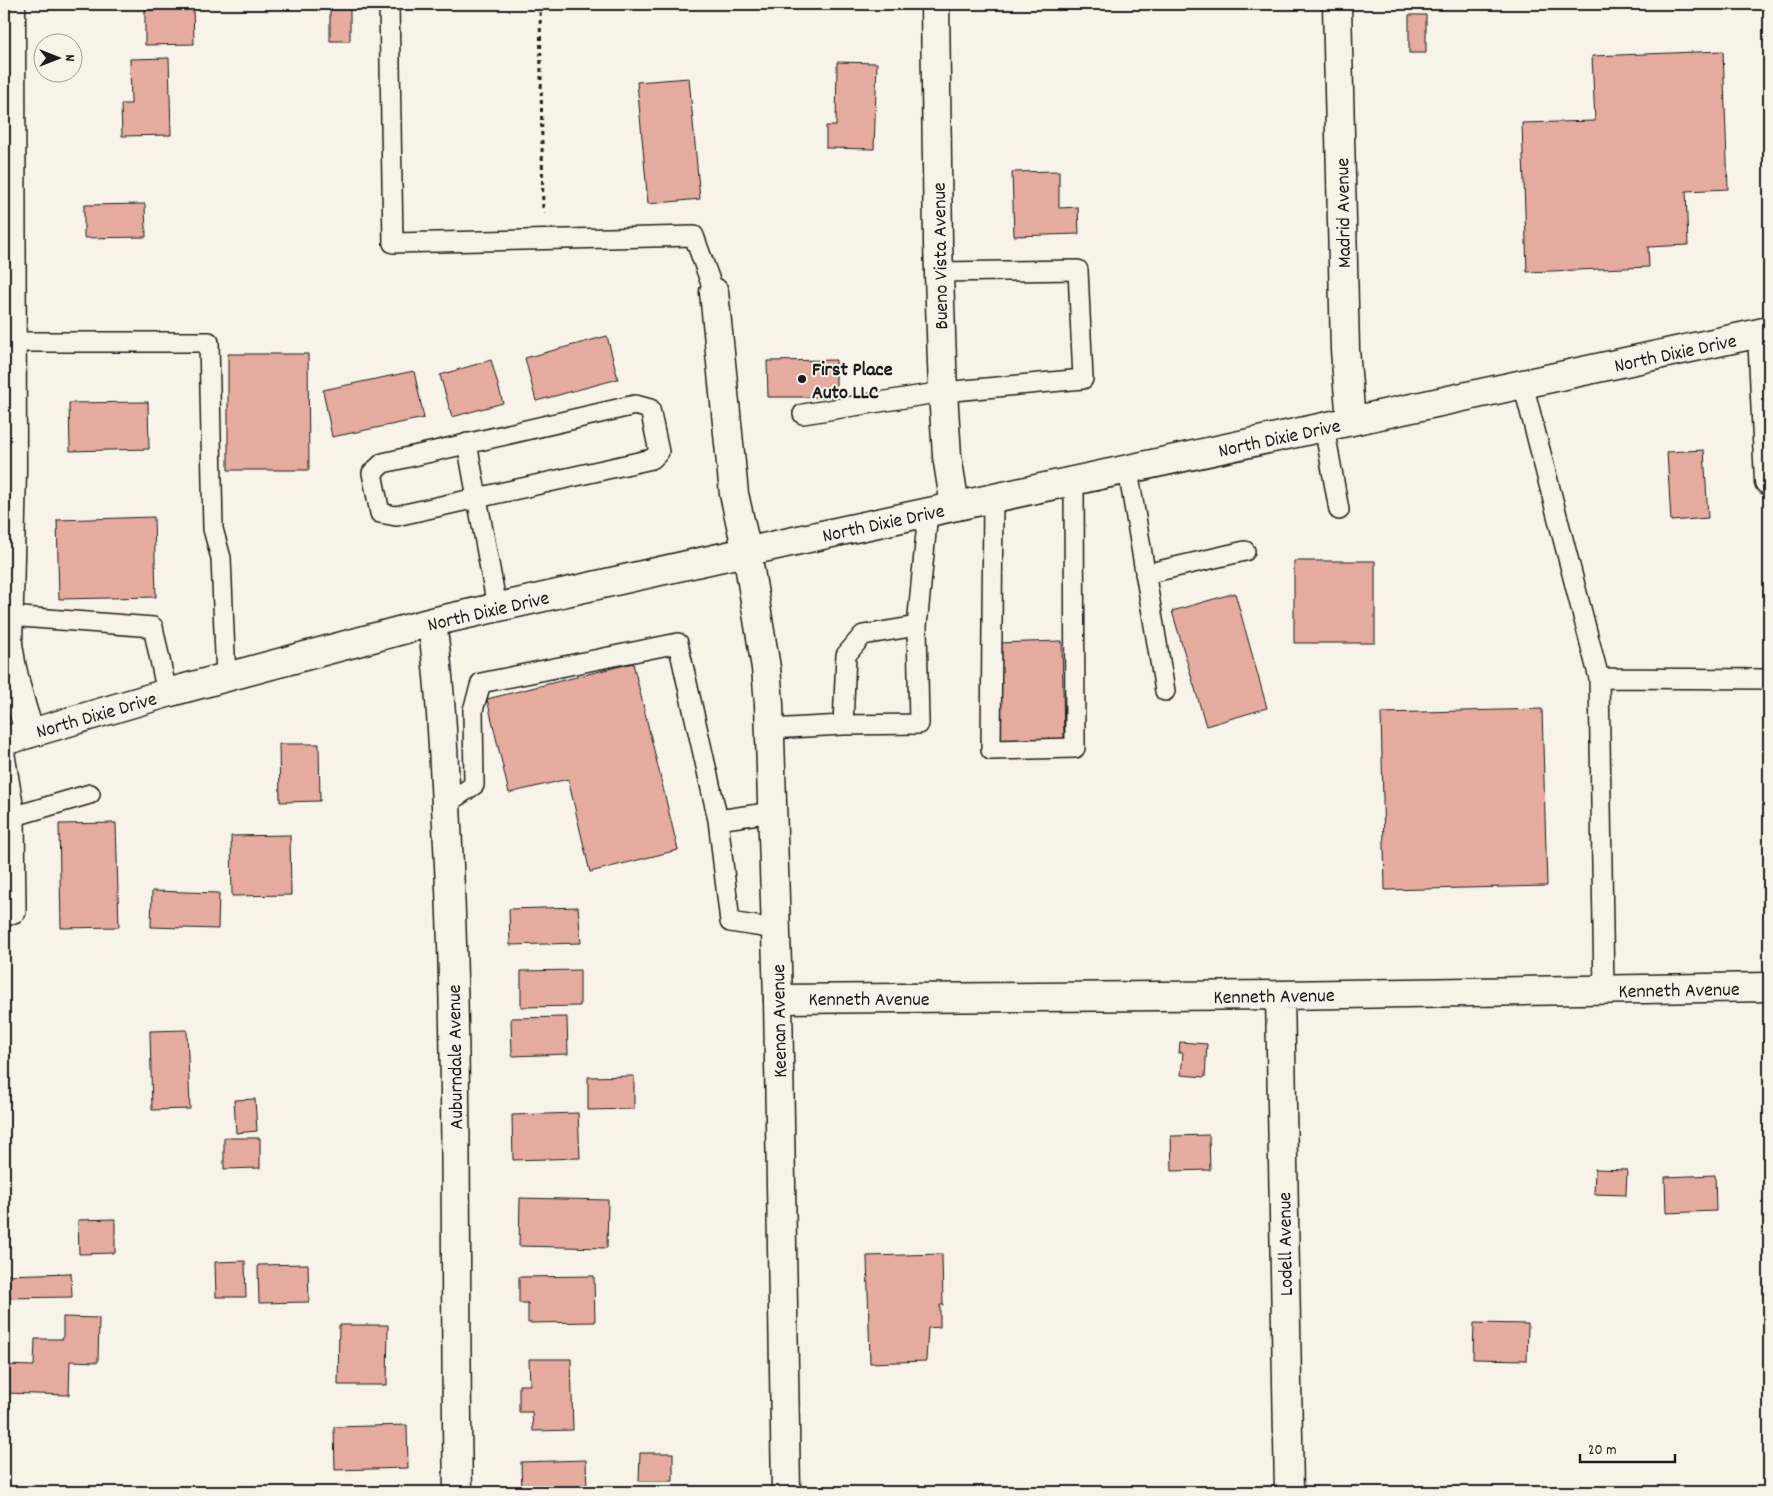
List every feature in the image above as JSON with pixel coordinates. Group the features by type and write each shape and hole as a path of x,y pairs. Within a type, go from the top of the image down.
{"street":[{"path":"12,4 12,470 8,644 11,669 19,703 30,733"},
{"name":"Bueno Vista Avenue","path":"935,4 939,272 943,392 947,456 955,506"},
{"name":"Madrid Avenue","path":"1337,4 1345,350 1351,421"},
{"name":"Keenan Avenue","path":"714,292 734,494 747,552 766,668 770,729 778,999 786,1492"},
{"path":"1766,332 1769,481"},
{"name":"North Dixie Drive","path":"4,741 167,693 226,679 432,622 955,506 1766,332"},
{"name":"Auburndale Avenue","path":"432,622 446,804 453,939 458,1492"},
{"name":"Kenneth Avenue","path":"778,999 1280,995 1769,988"},
{"name":"Lodell Avenue","path":"1280,995 1289,1492"}],"lane":[{"path":"389,4 394,243 694,236 714,292"},
{"path":"803,414 943,392 1083,379 1078,270 939,272"},
{"path":"12,342 209,342 213,529 220,558 226,679"},
{"path":"1523,384 1599,678 1604,991"},
{"path":"635,406 650,410 660,452 652,459 478,497 396,516 380,513 372,473 384,463 467,443 635,406"},
{"path":"1324,426 1339,510"},
{"path":"467,443 497,607"},
{"path":"1128,470 1165,691"},
{"path":"993,498 991,750 1075,748 1074,481"},
{"path":"770,729 843,724 919,724 917,626 928,512"},
{"path":"1145,574 1245,551"},
{"path":"8,616 153,627 167,693"},
{"path":"843,724 846,655 863,635 917,626"},
{"path":"446,804 474,785 473,710 481,683 678,643 718,820 730,922 776,929"},
{"path":"1599,678 1769,679"},
{"path":"4,749 15,816 16,912 4,917"},
{"path":"15,816 90,794"},
{"path":"718,820 772,812"}],"path":[{"path":"540,4 544,240"}],"building":[{"path":"154,4 193,4 194,44 145,45 145,10 154,10"},
{"path":"330,4 350,4 350,41 330,41"},
{"path":"1409,15 1426,15 1426,53 1409,53"},
{"path":"1723,51 1728,189 1686,191 1688,245 1648,247 1649,267 1527,272 1522,123 1595,121 1592,56"},
{"path":"169,58 171,135 122,136 121,104 131,104 130,59"},
{"path":"837,62 877,63 874,149 826,148 826,126 836,126"},
{"path":"689,78 700,199 648,204 637,82"},
{"path":"1059,171 1059,208 1078,207 1079,234 1014,236 1012,172"},
{"path":"145,204 146,237 84,238 84,205"},
{"path":"607,336 618,379 536,401 525,358"},
{"path":"228,354 308,354 309,470 228,470"},
{"path":"491,360 503,403 452,417 440,375"},
{"name":"First Place Auto LLC","path":"836,360 836,397 768,397 767,361"},
{"path":"414,371 424,418 332,437 323,390"},
{"path":"148,402 149,449 70,451 69,403"},
{"path":"1704,450 1708,518 1671,521 1667,452"},
{"path":"154,517 156,597 59,599 57,520"},
{"path":"1294,561 1375,561 1375,643 1294,643"},
{"path":"1235,593 1267,708 1206,726 1172,611"},
{"path":"1062,641 1064,739 999,741 996,643"},
{"path":"633,663 678,850 590,872 568,779 509,793 487,699"},
{"path":"1542,709 1547,886 1385,890 1381,713"},
{"path":"279,744 319,744 320,801 280,802"},
{"path":"116,823 119,927 61,928 59,824"},
{"path":"290,835 291,895 232,896 231,836"},
{"path":"152,891 219,893 218,929 151,927"},
{"path":"578,907 581,943 510,945 509,909"},
{"path":"580,970 580,1006 521,1007 521,971"},
{"path":"567,1017 568,1054 512,1056 511,1018"},
{"path":"187,1030 190,1109 152,1110 150,1031"},
{"path":"1180,1042 1207,1044 1205,1077 1181,1075 1183,1053 1179,1053"},
{"path":"634,1076 634,1109 588,1110 588,1077"},
{"path":"255,1099 257,1131 236,1133 234,1100"},
{"path":"578,1113 580,1158 513,1160 512,1115"},
{"path":"1209,1135 1210,1170 1172,1171 1171,1136"},
{"path":"224,1138 260,1138 260,1168 224,1169"},
{"path":"1595,1169 1627,1170 1626,1195 1594,1194"},
{"path":"1715,1175 1716,1211 1666,1213 1665,1177"},
{"path":"520,1198 608,1200 607,1248 519,1246"},
{"path":"115,1219 115,1253 79,1254 78,1220"},
{"path":"942,1254 943,1305 940,1305 940,1327 928,1328 926,1361 870,1363 867,1256"},
{"path":"245,1261 246,1297 216,1297 215,1262"},
{"path":"308,1264 309,1302 259,1303 258,1265"},
{"path":"71,1273 72,1297 4,1298 4,1275"},
{"path":"594,1276 595,1322 528,1323 528,1303 519,1303 519,1277"},
{"path":"63,1317 99,1318 98,1362 70,1361 69,1395 4,1393 4,1365 34,1366 35,1339 63,1339"},
{"path":"1474,1323 1528,1324 1527,1360 1473,1359"},
{"path":"339,1325 388,1325 387,1385 338,1385"},
{"path":"529,1359 571,1359 573,1430 533,1431 532,1412 519,1412 519,1385 530,1385"},
{"path":"407,1425 408,1468 335,1470 334,1427"},
{"path":"640,1453 673,1453 673,1481 639,1481"},
{"path":"586,1460 587,1492 522,1492 521,1462"}],"place":[{"name":"First Place Auto LLC","path":"802,379"}]}
